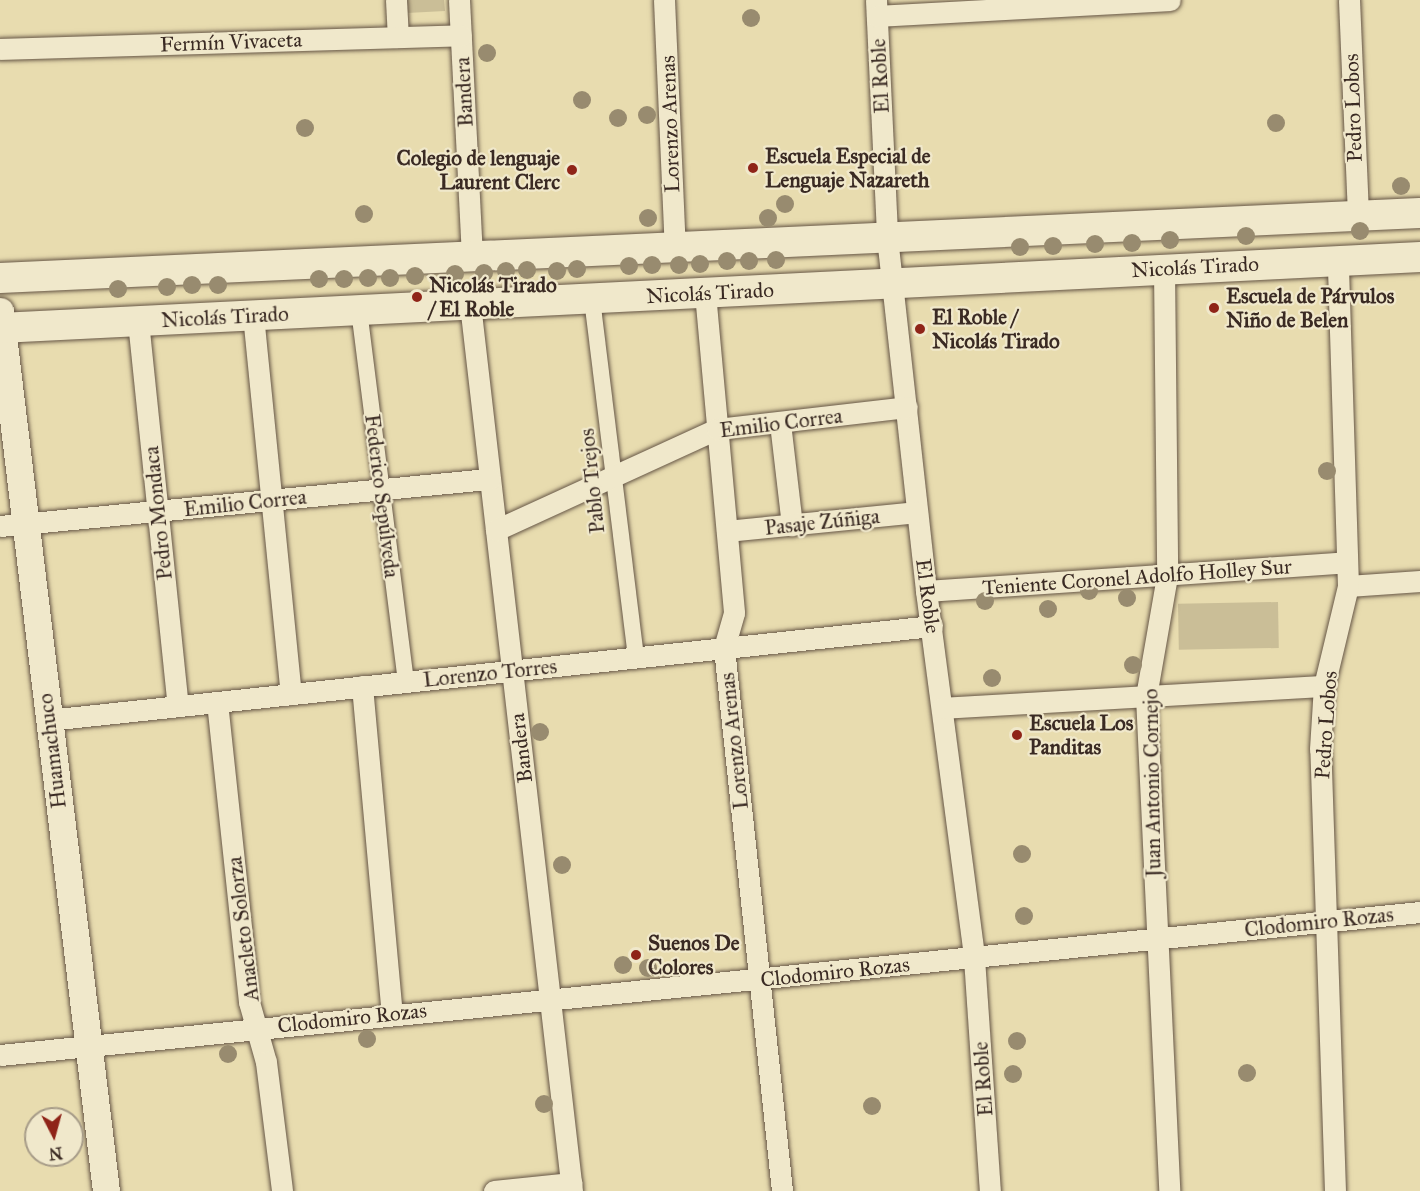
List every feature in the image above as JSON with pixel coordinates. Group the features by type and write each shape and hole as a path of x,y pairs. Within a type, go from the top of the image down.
{"main road":[{"name":"Nicolás Tirado","path":"0,278 1420,213"},
{"name":"Nicolás Tirado","path":"0,328 1420,257"}],"street":[{"path":"396,0 398,37"},
{"name":"Bandera","path":"459,0 472,256"},
{"name":"Lorenzo Arenas","path":"664,0 675,248"},
{"path":"877,8 1170,0"},
{"name":"Pedro Lobos","path":"1349,0 1358,216"},
{"name":"El Roble","path":"877,8 887,237 926,591 974,958 990,1191"},
{"name":"Fermín Vivaceta","path":"0,49 461,35"},
{"name":"Pedro Lobos","path":"1335,1191 1320,748 1324,686 1348,586 1338,261"},
{"name":"Juan Antonio Cornejo","path":"1164,268 1167,576 1146,696 1169,1191"},
{"name":"Lorenzo Arenas","path":"705,293 734,613 724,648 782,1191"},
{"name":"Pablo Trejos","path":"592,299 636,658"},
{"name":"Bandera","path":"470,304 572,1187"},
{"name":"Federico Sepúlveda","path":"359,310 406,682"},
{"name":"Huamachuco","path":"0,311 12,525 48,720 106,1191"},
{"path":"253,315 291,694"},
{"name":"Pedro Mondaca","path":"138,321 178,706"},
{"name":"Emilio Correa","path":"496,530 717,429 907,407"},
{"path":"780,423 792,525"},
{"name":"Emilio Correa","path":"12,525 490,479"},
{"name":"Pasaje Zúñiga","path":"727,531 917,512"},
{"name":"Teniente Coronel Adolfo Holley Sur","path":"926,591 1347,562"},
{"path":"1348,586 1420,581"},
{"name":"Lorenzo Torres","path":"48,720 932,626"},
{"path":"362,686 392,1014"},
{"path":"942,708 1324,686"},
{"name":"Anacleto Solorza","path":"217,702 249,1002 266,1062 282,1191"},
{"name":"Clodomiro Rozas","path":"0,1055 88,1044 1420,912"},
{"path":"494,1191 572,1187"}],"shaded area":[{"path":"406,0 444,0 445,11 407,13"},
{"path":"1278,602 1279,648 1179,650 1178,604"}],"place":[{"name":"Escuela Especial de Lenguaje Nazareth","path":"753,168"},
{"name":"Colegio de lenguaje Laurent Clerc","path":"572,170"},
{"name":"Nicolás Tirado / El Roble","path":"417,297"},
{"name":"Escuela de Párvulos Niño de Belen","path":"1214,308"},
{"name":"El Roble / Nicolás Tirado","path":"920,329"},
{"name":"Escuela Los Panditas","path":"1017,735"},
{"name":"Suenos De Colores","path":"636,955"}]}
